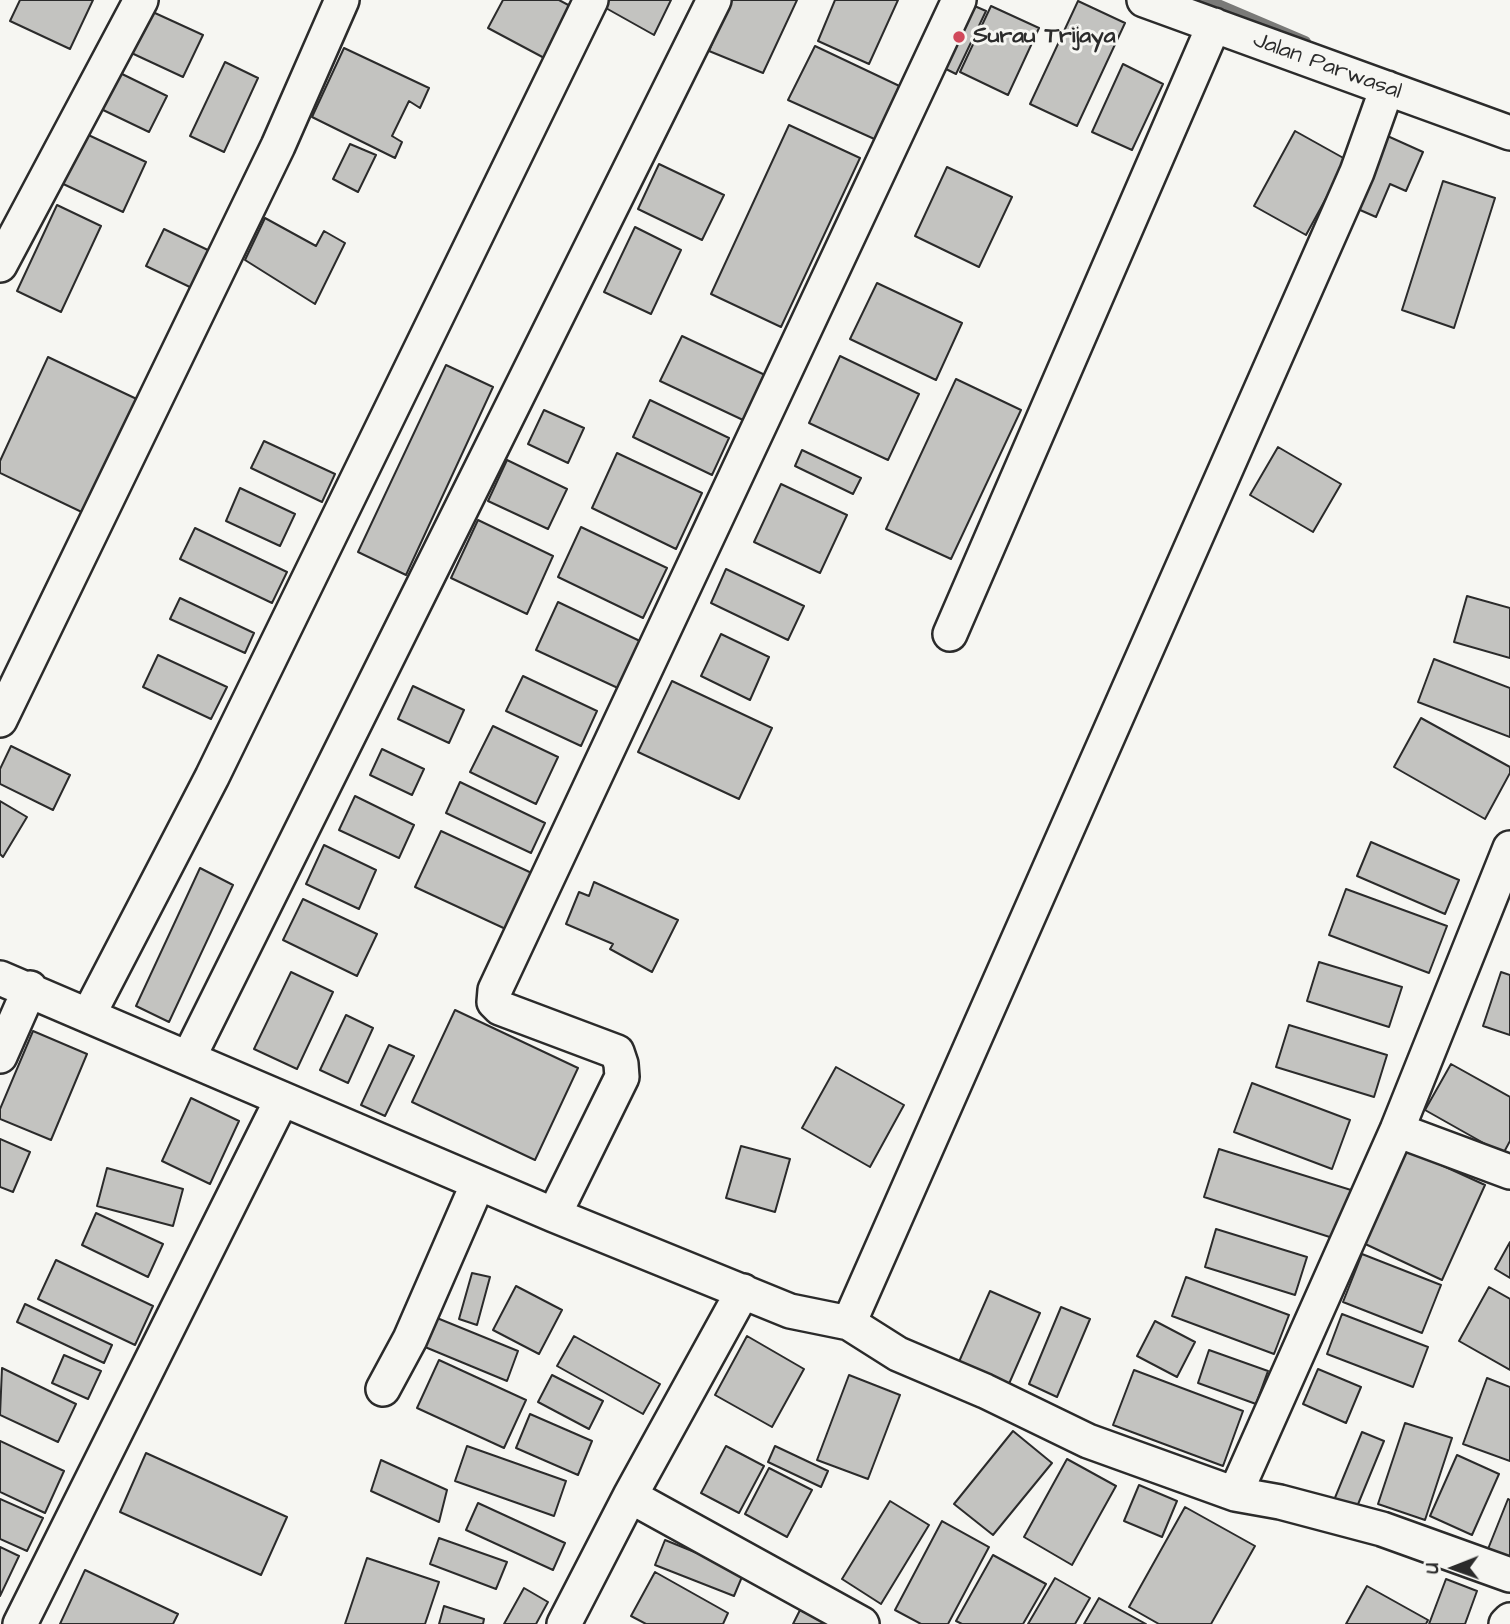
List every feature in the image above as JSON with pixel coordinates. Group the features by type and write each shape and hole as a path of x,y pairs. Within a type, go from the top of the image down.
{"street":[{"path":"0,265 141,0"},
{"path":"0,720 278,146 342,0"},
{"path":"89,1014 212,777 591,0"},
{"path":"189,1057 714,0"},
{"path":"554,1215 622,1077 621,1064 617,1052 500,1008 494,1002 495,990 959,0"},
{"name":"Jalan Parwasal","path":"1144,0 1510,133"},
{"path":"950,634 1214,25"},
{"path":"849,1323 1357,172 1387,88"},
{"path":"1235,1494 1397,1130 1510,848"},
{"path":"0,1056 15,983 554,1215 790,1311 849,1323 898,1354 985,1391 1088,1441 1235,1494 1280,1502 1382,1529 1510,1575"},
{"path":"20,1624 282,1100"},
{"path":"1397,1130 1510,1172"},
{"path":"383,1389 410,1339 478,1183"},
{"path":"564,1624 629,1496 743,1291"},
{"path":"629,1496 862,1624"},
{"path":"1506,1624 1510,1620"}],"building":[{"path":"20,0 93,0 70,49 10,21"},
{"path":"503,0 559,0 574,8 548,60 488,28"},
{"path":"607,0 671,0 654,35 604,7"},
{"path":"730,0 797,0 763,73 709,51"},
{"path":"835,0 898,0 869,64 818,41"},
{"name":"Surau Trijaya","path":"961,0 986,11 956,74 932,62"},
{"path":"1078,1 1125,23 1077,126 1030,104"},
{"path":"991,6 1039,28 1008,95 960,72"},
{"path":"144,8 203,35 183,77 125,50"},
{"path":"815,46 910,91 881,142 788,100"},
{"path":"344,48 429,88 420,108 409,101 392,136 402,142 395,158 312,117"},
{"path":"225,62 258,78 224,152 190,136"},
{"path":"1123,64 1163,84 1132,150 1092,132"},
{"path":"118,72 167,96 149,132 101,109"},
{"path":"789,125 860,158 781,327 711,294"},
{"path":"1295,131 1347,160 1306,235 1254,206"},
{"path":"82,132 146,162 123,212 59,182"},
{"path":"1383,134 1423,152 1406,191 1390,184 1376,217 1351,206"},
{"path":"350,144 376,155 358,192 333,179"},
{"path":"659,164 724,195 702,240 638,209"},
{"path":"947,167 1012,197 979,267 915,236"},
{"path":"1443,181 1495,198 1454,328 1402,310"},
{"path":"57,205 101,226 61,312 17,291"},
{"path":"265,218 316,246 324,231 345,243 315,304 245,260"},
{"path":"635,227 681,250 651,314 604,292"},
{"path":"164,229 212,252 194,289 146,266"},
{"path":"877,283 962,323 936,380 850,339"},
{"path":"682,336 765,375 743,420 660,381"},
{"path":"840,356 919,394 888,460 809,423"},
{"path":"48,357 143,402 90,516 0,473 0,461"},
{"path":"446,365 493,387 406,575 358,552"},
{"path":"956,379 1021,410 951,559 886,529"},
{"path":"650,400 729,438 712,475 633,437"},
{"path":"544,410 584,428 568,463 528,444"},
{"path":"264,441 335,474 322,502 251,468"},
{"path":"1278,447 1341,484 1313,532 1250,495"},
{"path":"802,450 861,478 853,494 795,466"},
{"path":"617,453 702,493 676,549 592,508"},
{"path":"507,460 567,489 548,529 488,501"},
{"path":"781,484 847,515 820,573 754,542"},
{"path":"240,488 295,514 280,546 226,521"},
{"path":"478,520 553,556 527,614 451,578"},
{"path":"581,527 667,568 643,618 558,577"},
{"path":"195,528 287,572 272,603 180,559"},
{"path":"726,569 804,606 788,640 711,603"},
{"path":"1467,596 1510,608 1510,658 1454,642"},
{"path":"180,598 254,633 245,653 170,619"},
{"path":"558,602 642,642 620,689 536,650"},
{"path":"721,634 769,657 750,700 701,676"},
{"path":"158,655 227,687 211,719 143,687"},
{"path":"1434,659 1510,688 1510,737 1418,702"},
{"path":"523,676 597,711 581,746 506,711"},
{"path":"672,681 772,728 739,799 638,752"},
{"path":"413,686 464,710 449,743 398,719"},
{"path":"1421,718 1510,767 1510,773 1485,819 1394,767"},
{"path":"493,726 558,757 536,804 470,772"},
{"path":"11,746 70,775 53,810 0,784 0,769"},
{"path":"382,749 424,769 412,795 370,775"},
{"path":"460,782 545,823 531,853 446,813"},
{"path":"355,796 414,825 399,858 339,830"},
{"path":"0,801 27,817 3,857 0,854"},
{"path":"441,831 536,875 510,931 415,887"},
{"path":"1371,842 1459,880 1445,914 1357,876"},
{"path":"324,845 376,870 359,909 306,884"},
{"path":"200,868 233,885 169,1022 136,1006"},
{"path":"594,882 678,920 652,972 610,949 613,944 566,924 579,892 589,896"},
{"path":"1346,889 1447,926 1429,973 1329,935"},
{"path":"303,899 377,934 357,976 283,940"},
{"path":"1319,962 1402,987 1389,1027 1307,1001"},
{"path":"291,972 333,992 297,1069 254,1049"},
{"path":"1501,972 1510,975 1510,1035 1483,1026"},
{"path":"455,1010 578,1068 535,1160 412,1102"},
{"path":"346,1015 373,1028 348,1083 320,1070"},
{"path":"1289,1025 1387,1055 1374,1097 1276,1067"},
{"path":"33,1031 87,1054 51,1140 0,1119 0,1109"},
{"path":"389,1045 414,1056 385,1116 361,1105"},
{"path":"1451,1064 1510,1097 1510,1141 1503,1154 1425,1110"},
{"path":"836,1067 904,1105 870,1167 802,1128"},
{"path":"1252,1083 1350,1120 1332,1169 1234,1132"},
{"path":"191,1098 239,1121 210,1184 162,1161"},
{"path":"0,1139 30,1152 13,1192 0,1187"},
{"path":"741,1146 790,1159 775,1212 726,1198"},
{"path":"1404,1148 1485,1185 1442,1280 1361,1242"},
{"path":"1219,1149 1351,1190 1336,1239 1204,1197"},
{"path":"107,1168 183,1189 173,1226 97,1206"},
{"path":"96,1213 163,1244 148,1277 82,1245"},
{"path":"1216,1229 1307,1257 1295,1295 1205,1267"},
{"path":"1510,1242 1510,1278 1495,1269"},
{"path":"1362,1254 1441,1285 1422,1333 1343,1302"},
{"path":"56,1260 153,1306 135,1345 38,1299"},
{"path":"472,1273 490,1277 477,1325 459,1319"},
{"path":"1186,1277 1289,1315 1274,1354 1172,1316"},
{"path":"516,1286 562,1310 539,1354 493,1330"},
{"path":"1489,1287 1510,1299 1510,1370 1459,1341"},
{"path":"990,1291 1040,1313 1008,1386 958,1364"},
{"path":"25,1304 112,1345 104,1363 17,1322"},
{"path":"1061,1307 1090,1319 1057,1397 1029,1384"},
{"path":"1342,1314 1428,1347 1413,1387 1327,1354"},
{"path":"437,1318 518,1351 507,1381 425,1347"},
{"path":"1155,1321 1195,1342 1177,1377 1137,1356"},
{"path":"574,1336 660,1384 643,1414 557,1366"},
{"path":"747,1336 804,1369 772,1427 715,1395"},
{"path":"1209,1350 1268,1371 1256,1404 1198,1383"},
{"path":"64,1355 101,1371 88,1399 52,1383"},
{"path":"439,1360 526,1400 504,1448 417,1408"},
{"path":"2,1368 76,1404 58,1442 0,1415"},
{"path":"1318,1369 1361,1387 1346,1423 1303,1404"},
{"path":"1134,1370 1243,1411 1223,1466 1113,1425"},
{"path":"552,1375 603,1401 589,1429 538,1402"},
{"path":"849,1375 900,1395 868,1479 817,1460"},
{"path":"1487,1378 1510,1387 1510,1461 1463,1444"},
{"path":"530,1414 592,1441 578,1475 516,1448"},
{"path":"1405,1423 1452,1438 1425,1520 1378,1504"},
{"path":"1013,1431 1052,1463 993,1535 954,1504"},
{"path":"1362,1432 1384,1441 1354,1514 1332,1505"},
{"path":"0,1441 64,1471 45,1513 0,1492"},
{"path":"467,1446 566,1481 554,1516 455,1481"},
{"path":"726,1446 764,1466 739,1513 701,1493"},
{"path":"775,1446 828,1471 821,1487 768,1462"},
{"path":"146,1453 287,1517 261,1575 120,1512"},
{"path":"1457,1455 1499,1474 1472,1535 1430,1516"},
{"path":"1067,1459 1116,1486 1072,1565 1024,1537"},
{"path":"381,1460 447,1490 439,1522 371,1491"},
{"path":"769,1468 812,1490 787,1537 745,1514"},
{"path":"1139,1485 1177,1501 1162,1537 1124,1521"},
{"path":"0,1499 43,1518 27,1551 0,1539"},
{"path":"1508,1499 1510,1500 1510,1558 1488,1549"},
{"path":"890,1501 929,1525 881,1604 842,1579"},
{"path":"478,1503 565,1543 553,1570 466,1530"},
{"path":"1185,1507 1255,1546 1211,1624 1159,1624 1129,1607"},
{"path":"942,1521 989,1547 948,1624 921,1624 895,1610"},
{"path":"439,1538 507,1562 496,1589 430,1564"},
{"path":"665,1540 744,1572 734,1596 655,1565"},
{"path":"0,1547 19,1556 0,1596"},
{"path":"993,1555 1046,1584 1023,1624 962,1624 956,1621"},
{"path":"367,1558 439,1582 425,1624 345,1624"},
{"path":"85,1570 178,1614 173,1624 60,1624"},
{"path":"655,1572 728,1613 723,1624 646,1624 631,1616"},
{"path":"1055,1578 1090,1598 1075,1624 1028,1624"},
{"path":"1446,1579 1477,1591 1465,1624 1429,1624"},
{"path":"1367,1586 1428,1620 1426,1624 1346,1624"},
{"path":"524,1588 548,1602 536,1624 504,1624"},
{"path":"1099,1598 1146,1624 1084,1624"},
{"path":"444,1606 484,1619 483,1624 439,1624"},
{"path":"800,1610 828,1624 793,1624"}],"waterway":[{"path":"1206,0 1305,42"}],"place":[{"name":"Surau Trijaya","path":"959,37"}]}
